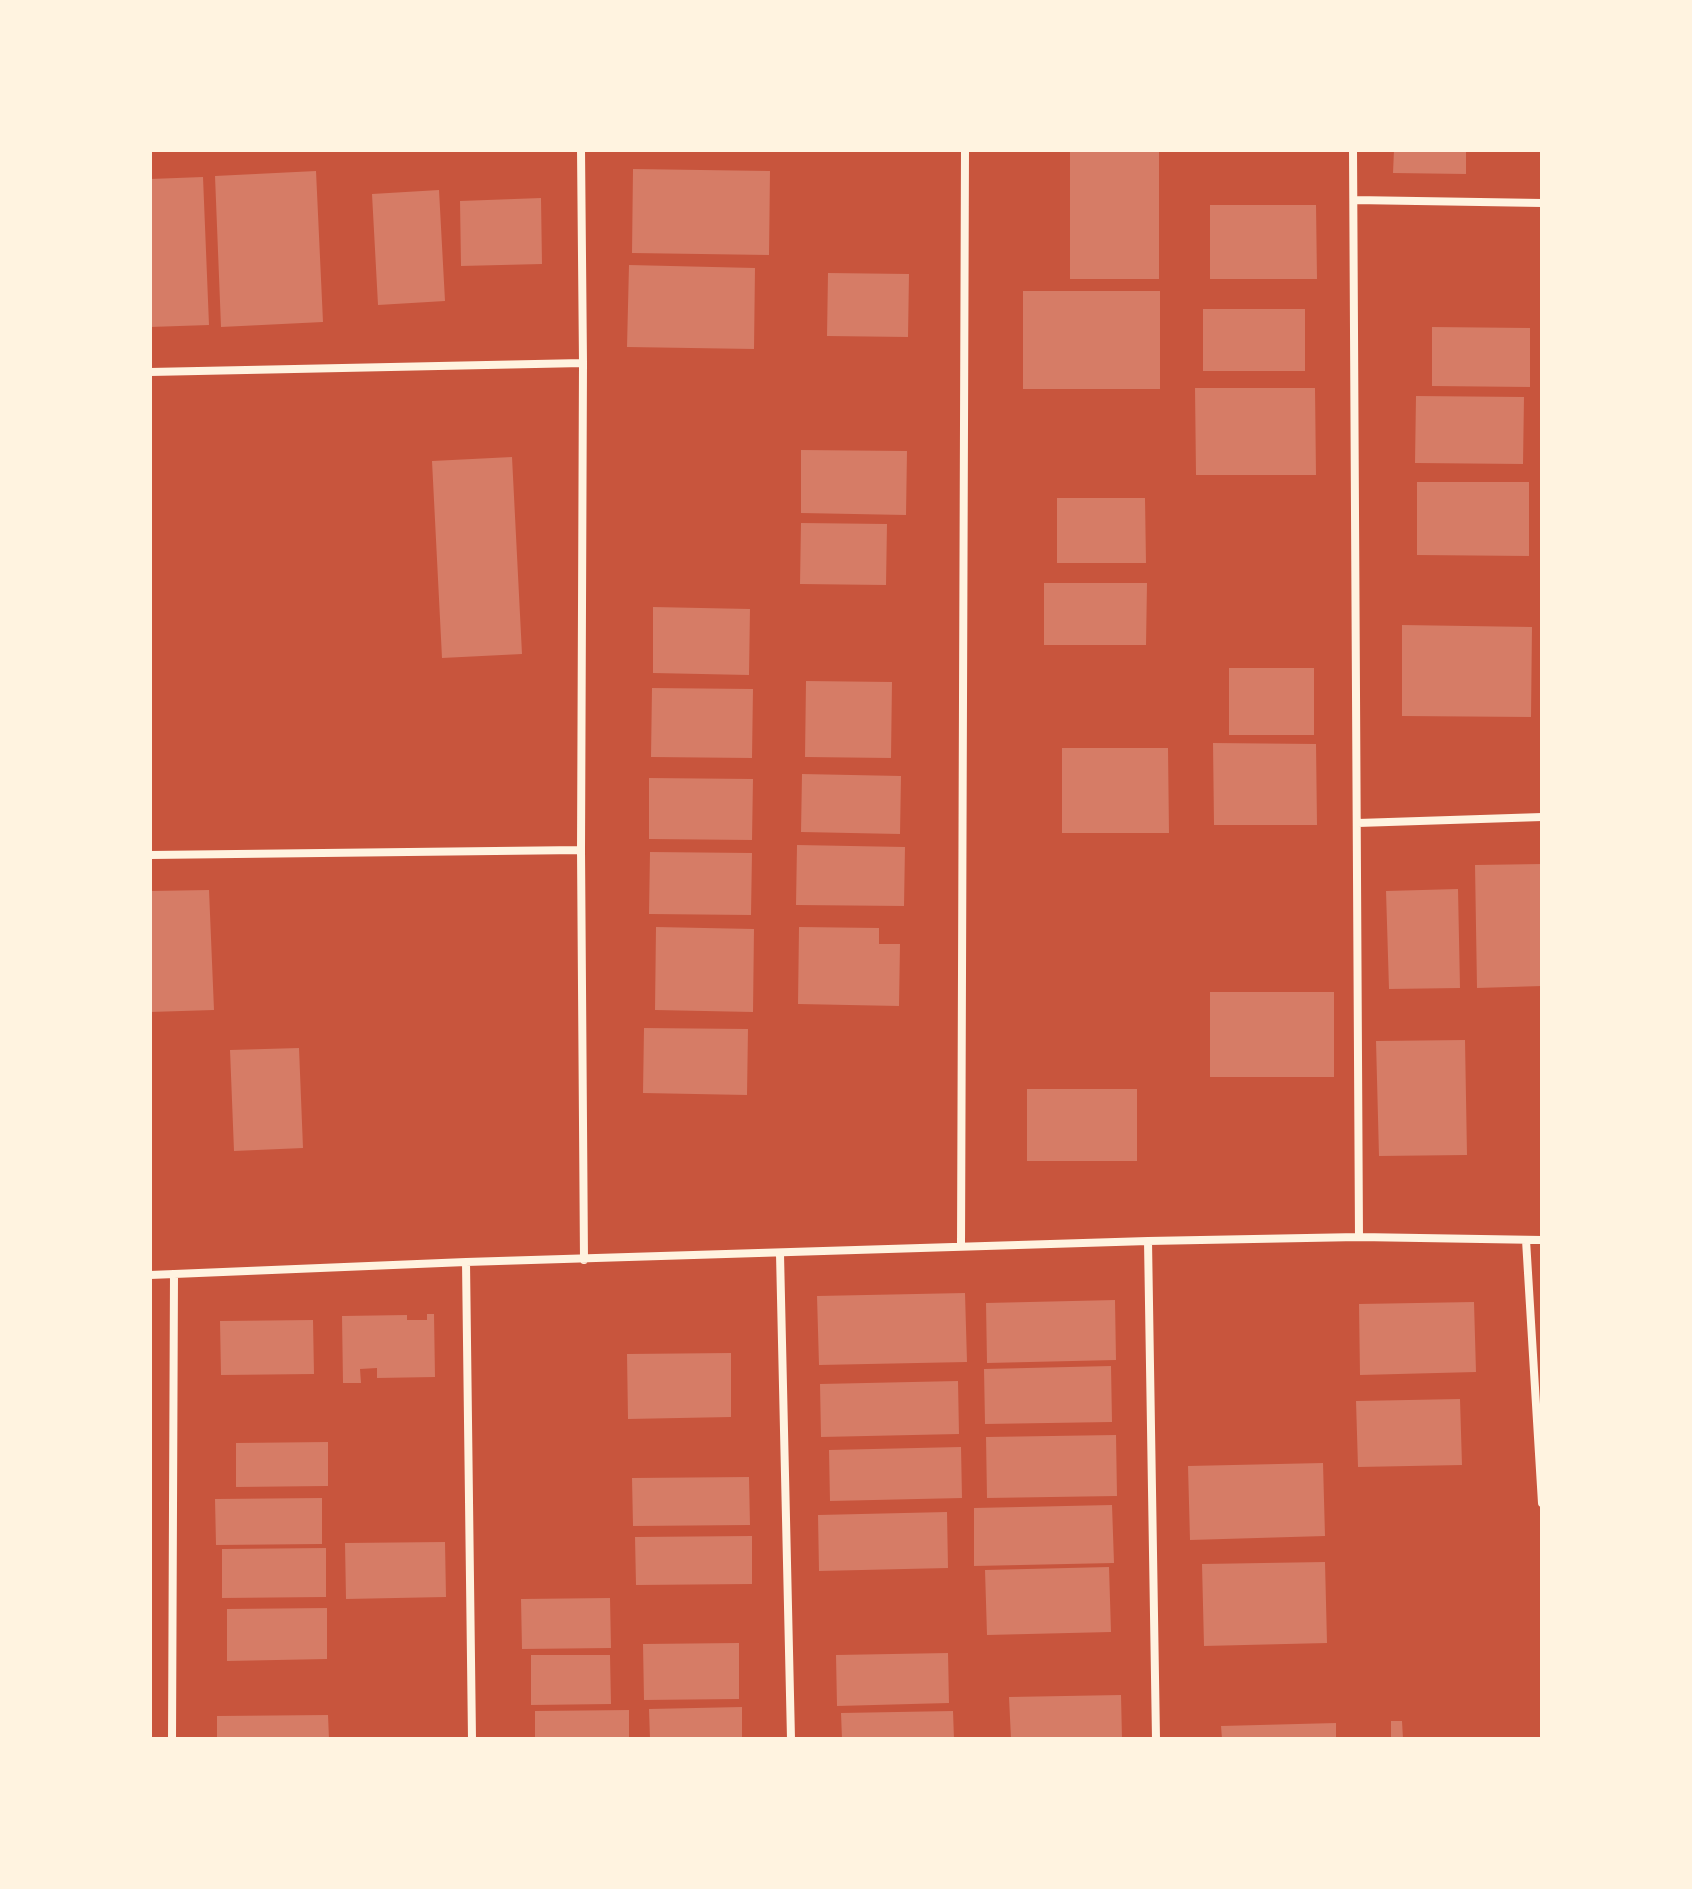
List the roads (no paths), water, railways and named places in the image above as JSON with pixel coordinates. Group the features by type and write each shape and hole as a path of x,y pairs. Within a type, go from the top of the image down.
{"street":[{"path":"581,150 584,1260"},
{"path":"961,1246 965,150"},
{"path":"1353,150 1359,1237"},
{"path":"1354,200 1542,203"},
{"path":"150,372 583,363"},
{"path":"1358,823 1542,817"},
{"path":"150,855 581,850"},
{"path":"150,1275 1148,1241 1359,1237 1542,1240"},
{"path":"1526,1240 1542,1503"},
{"path":"1148,1241 1156,1739"},
{"path":"780,1254 791,1739"},
{"path":"466,1262 472,1739"},
{"path":"172,1739 174,1274"}]}
